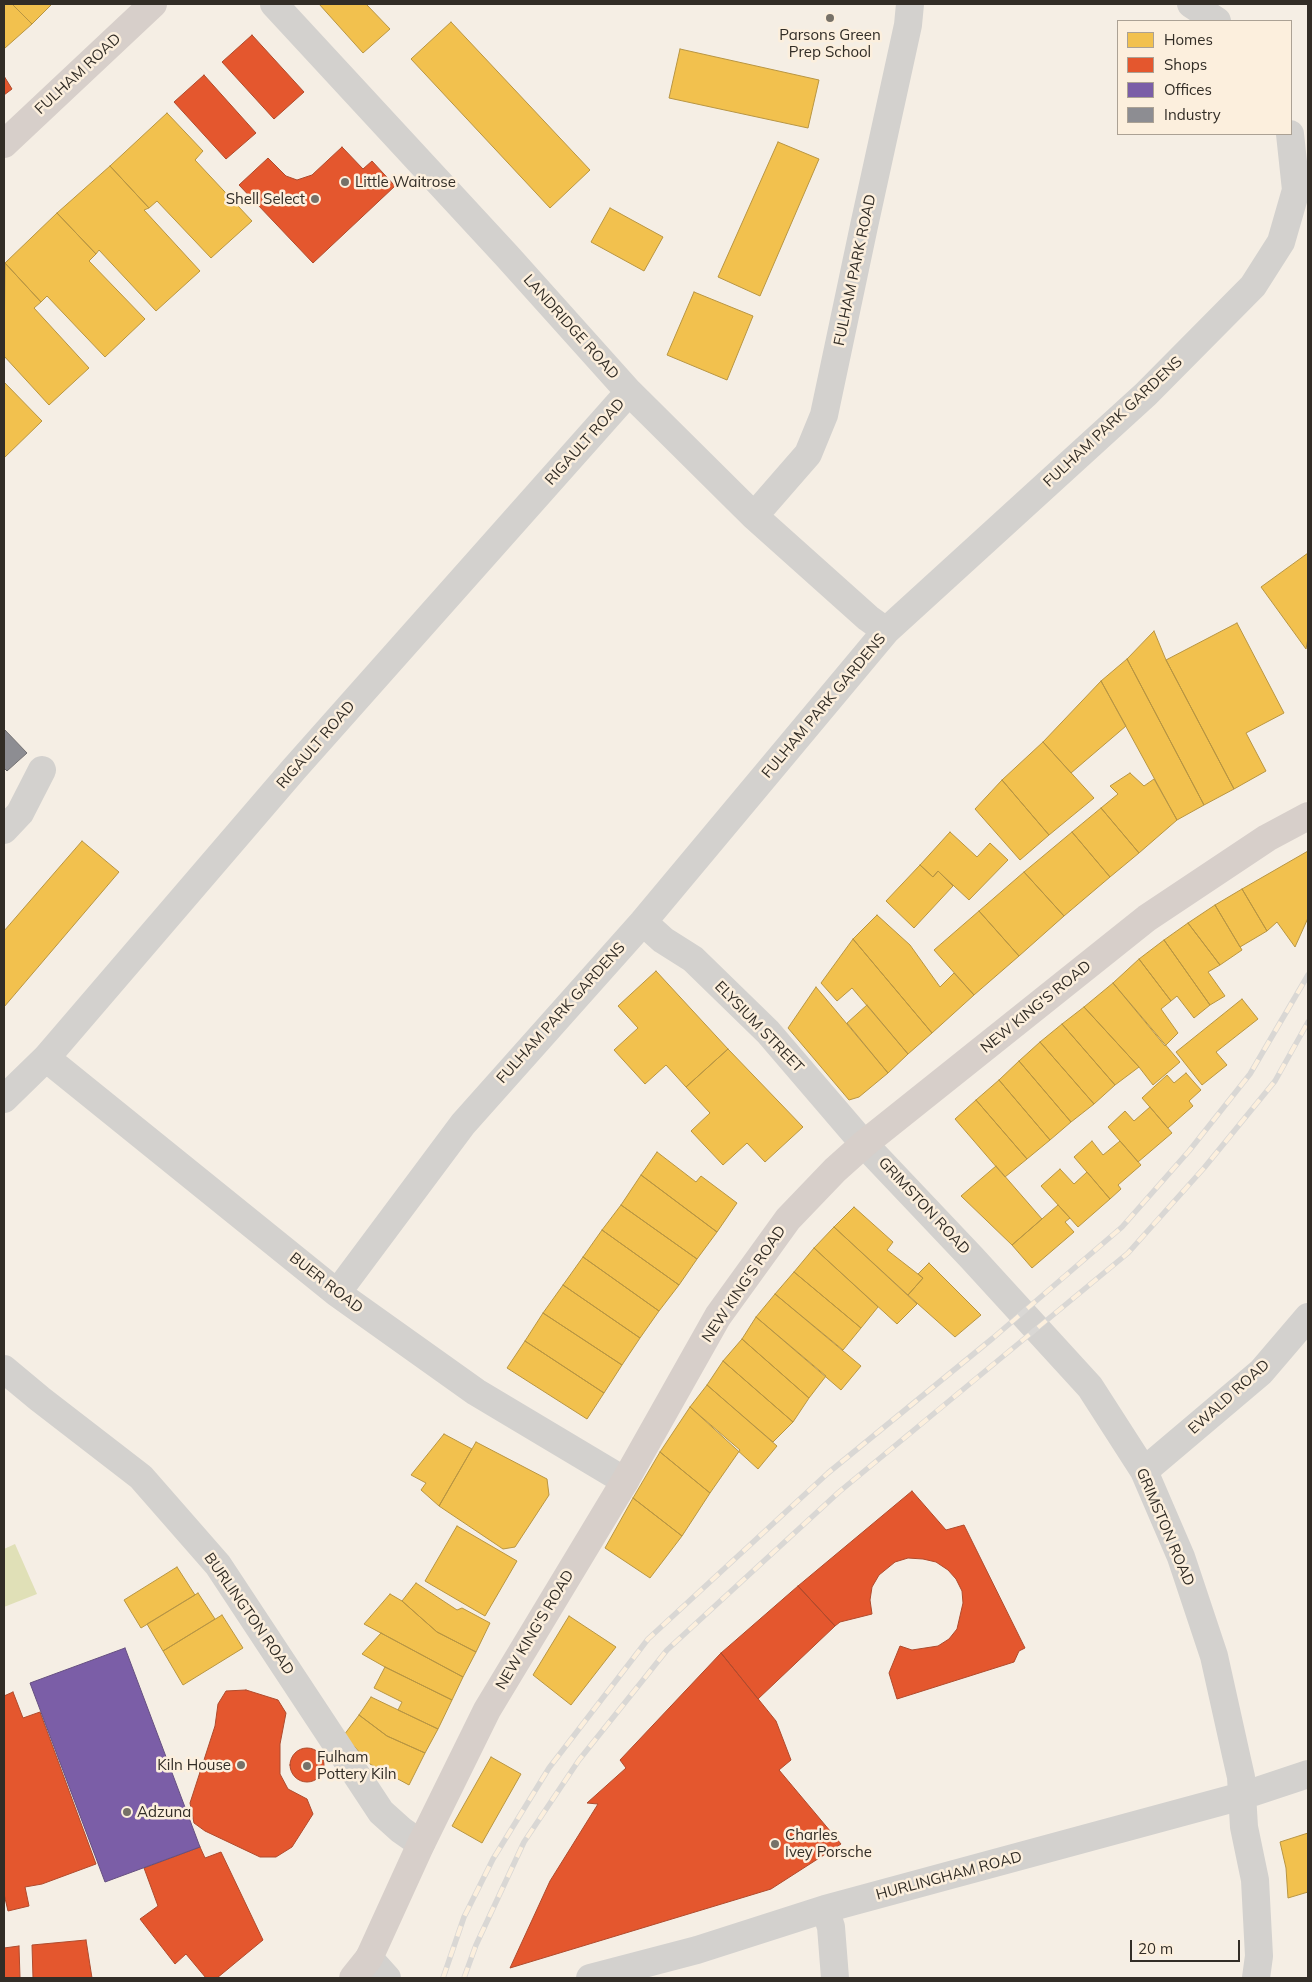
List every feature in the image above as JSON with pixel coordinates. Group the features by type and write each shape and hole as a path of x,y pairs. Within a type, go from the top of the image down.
{"main road":[{"name":"FULHAM ROAD","path":"4,144 153,4"},
{"name":"NEW KING'S ROAD","path":"361,1968 487,1710 625,1481 718,1316 788,1219 835,1170 864,1144 1147,918 1267,838 1308,816"}],"street":[{"name":"LANDRIDGE ROAD","path":"274,4 630,392 754,516 868,618 886,631"},
{"name":"FULHAM PARK ROAD","path":"754,516 808,454 824,415 908,25 910,4"},
{"path":"1191,4 1215,20"},
{"name":"FULHAM PARK GARDENS","path":"337,1292 463,1124 643,922 886,631 1146,394 1254,286 1281,242 1296,190 1290,135"},
{"name":"RIGAULT ROAD","path":"4,1099 46,1058 294,769 630,392"},
{"path":"4,830 20,813 42,770"},
{"name":"ELYSIUM STREET","path":"643,922 663,940 693,960 768,1032 864,1144"},
{"name":"BUER ROAD","path":"46,1058 337,1292 476,1392 625,1481"},
{"name":"GRIMSTON ROAD","path":"864,1144 1090,1387 1144,1471 1181,1557 1214,1656 1241,1777 1244,1827 1255,1880 1259,1956 1256,1978"},
{"name":"EWALD ROAD","path":"1144,1471 1261,1372 1308,1317"},
{"name":"BURLINGTON ROAD","path":"4,1368 40,1399 141,1477 218,1565 381,1812 422,1844"},
{"name":"HURLINGHAM ROAD","path":"590,1978 697,1950 825,1909 1242,1796 1308,1774"},
{"path":"825,1909 831,1927 835,1978"},
{"path":"361,1968 387,1978"}],"green space":[{"path":"15,1544 37,1594 4,1607 4,1549"}],"building: Homes":[{"path":"4,4 12,4 32,24 5,48 4,46"},
{"path":"12,4 52,4 32,24"},
{"path":"319,4 366,4 390,29 363,53"},
{"path":"451,22 590,170 550,208 411,59"},
{"path":"680,49 819,80 808,128 669,98"},
{"path":"167,113 203,151 195,160 252,221 211,258 157,201 149,208 110,166"},
{"path":"778,142 819,159 760,296 718,277"},
{"path":"110,166 149,208 144,210 200,271 156,311 99,250 96,254 57,213"},
{"path":"610,208 663,237 644,271 591,242"},
{"path":"57,213 96,254 89,261 145,319 105,357 47,296 41,302 5,263"},
{"path":"5,263 41,302 34,308 89,368 49,405 4,356"},
{"path":"694,292 753,316 727,380 667,355"},
{"path":"4,382 42,421 4,458"},
{"path":"1308,553 1308,638 1306,649 1261,587"},
{"path":"1237,623 1284,713 1246,733 1266,771 1234,789 1166,660"},
{"path":"1154,631 1166,660 1234,789 1204,805 1127,659"},
{"path":"1127,659 1204,805 1177,820 1101,681"},
{"path":"1101,681 1126,726 1071,773 1043,742"},
{"path":"1043,742 1094,798 1049,835 1002,780"},
{"path":"1130,773 1144,786 1154,779 1177,820 1139,853 1101,808 1118,794 1110,786"},
{"path":"1002,780 1049,835 1020,860 975,809"},
{"path":"1101,808 1139,853 1110,877 1072,832"},
{"path":"950,832 977,857 990,843 1008,860 969,900 938,871 933,877 920,865"},
{"path":"1072,832 1110,877 1064,916 1024,872"},
{"path":"82,841 119,872 4,1007 4,931"},
{"path":"1308,851 1308,918 1295,947 1277,922 1267,931 1242,889"},
{"path":"920,865 933,877 938,871 953,886 914,928 886,901"},
{"path":"1024,872 1064,916 1019,956 979,911"},
{"path":"1242,889 1267,931 1240,947 1215,905"},
{"path":"1215,905 1242,950 1220,965 1188,923"},
{"path":"979,911 1019,956 974,995 934,950"},
{"path":"877,915 910,945 940,987 954,973 974,995 932,1033 853,939"},
{"path":"1188,923 1220,965 1208,972 1225,996 1210,1005 1164,940"},
{"path":"853,939 932,1033 908,1054 852,988 837,1001 821,983"},
{"path":"1164,940 1210,1005 1194,1018 1177,996 1171,1001 1139,959"},
{"path":"1139,959 1171,1001 1161,1009 1178,1033 1165,1046 1113,983"},
{"path":"656,971 728,1049 686,1087 666,1065 645,1084 614,1050 638,1028 618,1006"},
{"path":"1113,983 1180,1062 1153,1085 1084,1007"},
{"path":"816,987 888,1073 859,1097 849,1100 788,1028"},
{"path":"1242,999 1258,1019 1216,1052 1227,1065 1202,1085 1176,1052"},
{"path":"867,1005 908,1054 888,1073 847,1023"},
{"path":"1084,1007 1139,1067 1115,1085 1062,1024"},
{"path":"1062,1024 1115,1085 1094,1104 1040,1042"},
{"path":"1040,1042 1094,1104 1071,1122 1019,1061"},
{"path":"728,1049 803,1127 765,1162 747,1143 723,1165 691,1131 710,1113 686,1087"},
{"path":"1019,1061 1071,1122 1050,1140 999,1080"},
{"path":"1186,1073 1201,1090 1189,1101 1193,1106 1168,1128 1142,1098 1167,1075 1174,1083"},
{"path":"999,1080 1050,1140 1027,1159 976,1100"},
{"path":"976,1100 1027,1159 1005,1177 955,1119"},
{"path":"1150,1107 1172,1133 1138,1162 1108,1127 1125,1111 1134,1121"},
{"path":"1092,1141 1103,1155 1120,1141 1141,1165 1118,1185 1121,1189 1110,1199 1074,1157"},
{"path":"657,1152 696,1182 701,1176 737,1203 717,1232 641,1175"},
{"path":"996,1166 1042,1219 1012,1245 961,1196"},
{"path":"1060,1169 1074,1184 1087,1172 1110,1199 1078,1227 1041,1186"},
{"path":"641,1175 717,1232 697,1259 621,1205"},
{"path":"621,1205 697,1259 679,1285 602,1230"},
{"path":"1058,1205 1070,1218 1065,1222 1074,1232 1032,1268 1012,1245"},
{"path":"854,1207 893,1242 887,1250 923,1278 908,1295 834,1227"},
{"path":"834,1227 917,1304 897,1324 814,1248"},
{"path":"602,1230 679,1285 659,1311 583,1257"},
{"path":"814,1248 878,1307 861,1328 794,1272"},
{"path":"583,1257 659,1311 640,1338 563,1285"},
{"path":"929,1263 981,1315 955,1337 908,1295 923,1278 918,1274"},
{"path":"794,1272 861,1328 843,1350 775,1294"},
{"path":"563,1285 640,1338 622,1365 543,1313"},
{"path":"775,1294 861,1366 841,1390 756,1317"},
{"path":"543,1313 622,1365 604,1393 525,1341"},
{"path":"756,1317 826,1376 809,1398 742,1339"},
{"path":"742,1339 809,1398 793,1422 723,1361"},
{"path":"525,1341 604,1393 587,1419 507,1368"},
{"path":"723,1361 793,1422 773,1442 707,1385"},
{"path":"707,1385 777,1446 758,1469 690,1407"},
{"path":"690,1407 740,1450 710,1493 660,1452"},
{"path":"444,1434 472,1449 439,1506 421,1490 426,1483 411,1475"},
{"path":"476,1442 547,1479 549,1495 515,1547 503,1549 439,1506"},
{"path":"660,1452 710,1493 682,1536 633,1498"},
{"path":"633,1498 682,1536 650,1578 605,1548"},
{"path":"457,1526 517,1561 485,1616 425,1581"},
{"path":"177,1567 195,1595 141,1628 124,1600"},
{"path":"416,1583 457,1610 462,1608 490,1623 476,1652 437,1632 402,1601"},
{"path":"198,1593 215,1619 163,1651 147,1624"},
{"path":"390,1594 402,1601 437,1632 476,1652 463,1677 364,1624"},
{"path":"222,1615 243,1648 183,1685 163,1651"},
{"path":"569,1616 616,1647 571,1705 533,1675"},
{"path":"381,1633 463,1677 452,1700 362,1654"},
{"path":"385,1667 452,1700 438,1729 398,1710 402,1702 374,1688"},
{"path":"371,1697 438,1729 425,1753 387,1736 359,1715"},
{"path":"359,1715 387,1736 425,1753 409,1785 370,1764 344,1735"},
{"path":"491,1757 521,1774 482,1843 452,1826"},
{"path":"1308,1833 1308,1892 1288,1898 1286,1868 1280,1842"}],"building: Shops":[{"path":"252,35 304,92 274,119 222,62"},
{"path":"204,75 256,133 226,159 174,102"},
{"path":"4,76 12,89 4,95"},
{"path":"342,147 363,169 372,161 395,186 313,263 239,185 268,158 286,176 297,180 312,175"},
{"path":"912,1491 946,1530 964,1525 1025,1648 1019,1651 1014,1662 897,1699 889,1673 900,1646 912,1650 938,1646 949,1639 957,1629 963,1603 962,1591 956,1579 948,1570 936,1562 908,1558 895,1562 879,1575 872,1587 870,1600 872,1614 840,1622 835,1626 798,1586"},
{"path":"798,1586 835,1626 758,1699 721,1653"},
{"path":"721,1653 776,1721 791,1760 779,1770 841,1844 771,1889 510,1968 550,1881 598,1804 587,1803 626,1768 620,1760"},
{"name":"Kiln House","path":"246,1690 278,1700 286,1713 280,1744 280,1774 288,1789 307,1799 313,1814 292,1847 276,1857 260,1857 205,1831 194,1823 190,1803 215,1726 218,1704 226,1691"},
{"path":"13,1692 23,1718 40,1712 96,1864 42,1884 25,1887 29,1906 8,1911 4,1894 4,1696"},
{"name":"Fulham Pottery Kiln","path":"307,1748 319,1753 324,1765 319,1777 307,1782 295,1777 290,1765 295,1753"},
{"path":"200,1847 205,1858 221,1852 263,1940 217,1978 206,1978 186,1954 175,1964 140,1919 158,1906 144,1868"},
{"path":"86,1940 92,1978 33,1978 32,1945"},
{"path":"19,1946 20,1978 4,1978 4,1948"}],"building: Offices":[{"path":"125,1648 200,1847 105,1882 30,1683"}],"building: Industry":[{"path":"4,729 27,753 7,771 4,768"}],"railway":[{"path":"443,1978 464,1917 493,1859 549,1768 648,1639 828,1473 993,1338 1122,1227 1189,1151 1250,1074 1308,975"},
{"path":"464,1978 476,1945 524,1842 579,1760 667,1650 839,1492 1128,1253 1204,1168 1275,1081 1308,1022"}],"place":[{"name":"Parsons Green Prep School","path":"830,18"},
{"name":"Little Waitrose","path":"345,182"},
{"name":"Shell Select","path":"315,199"},
{"name":"Kiln House","path":"241,1765"},
{"name":"Fulham Pottery Kiln","path":"307,1766"},
{"name":"Adzuna","path":"127,1812"},
{"name":"Charles Ivey Porsche","path":"775,1844"}]}
